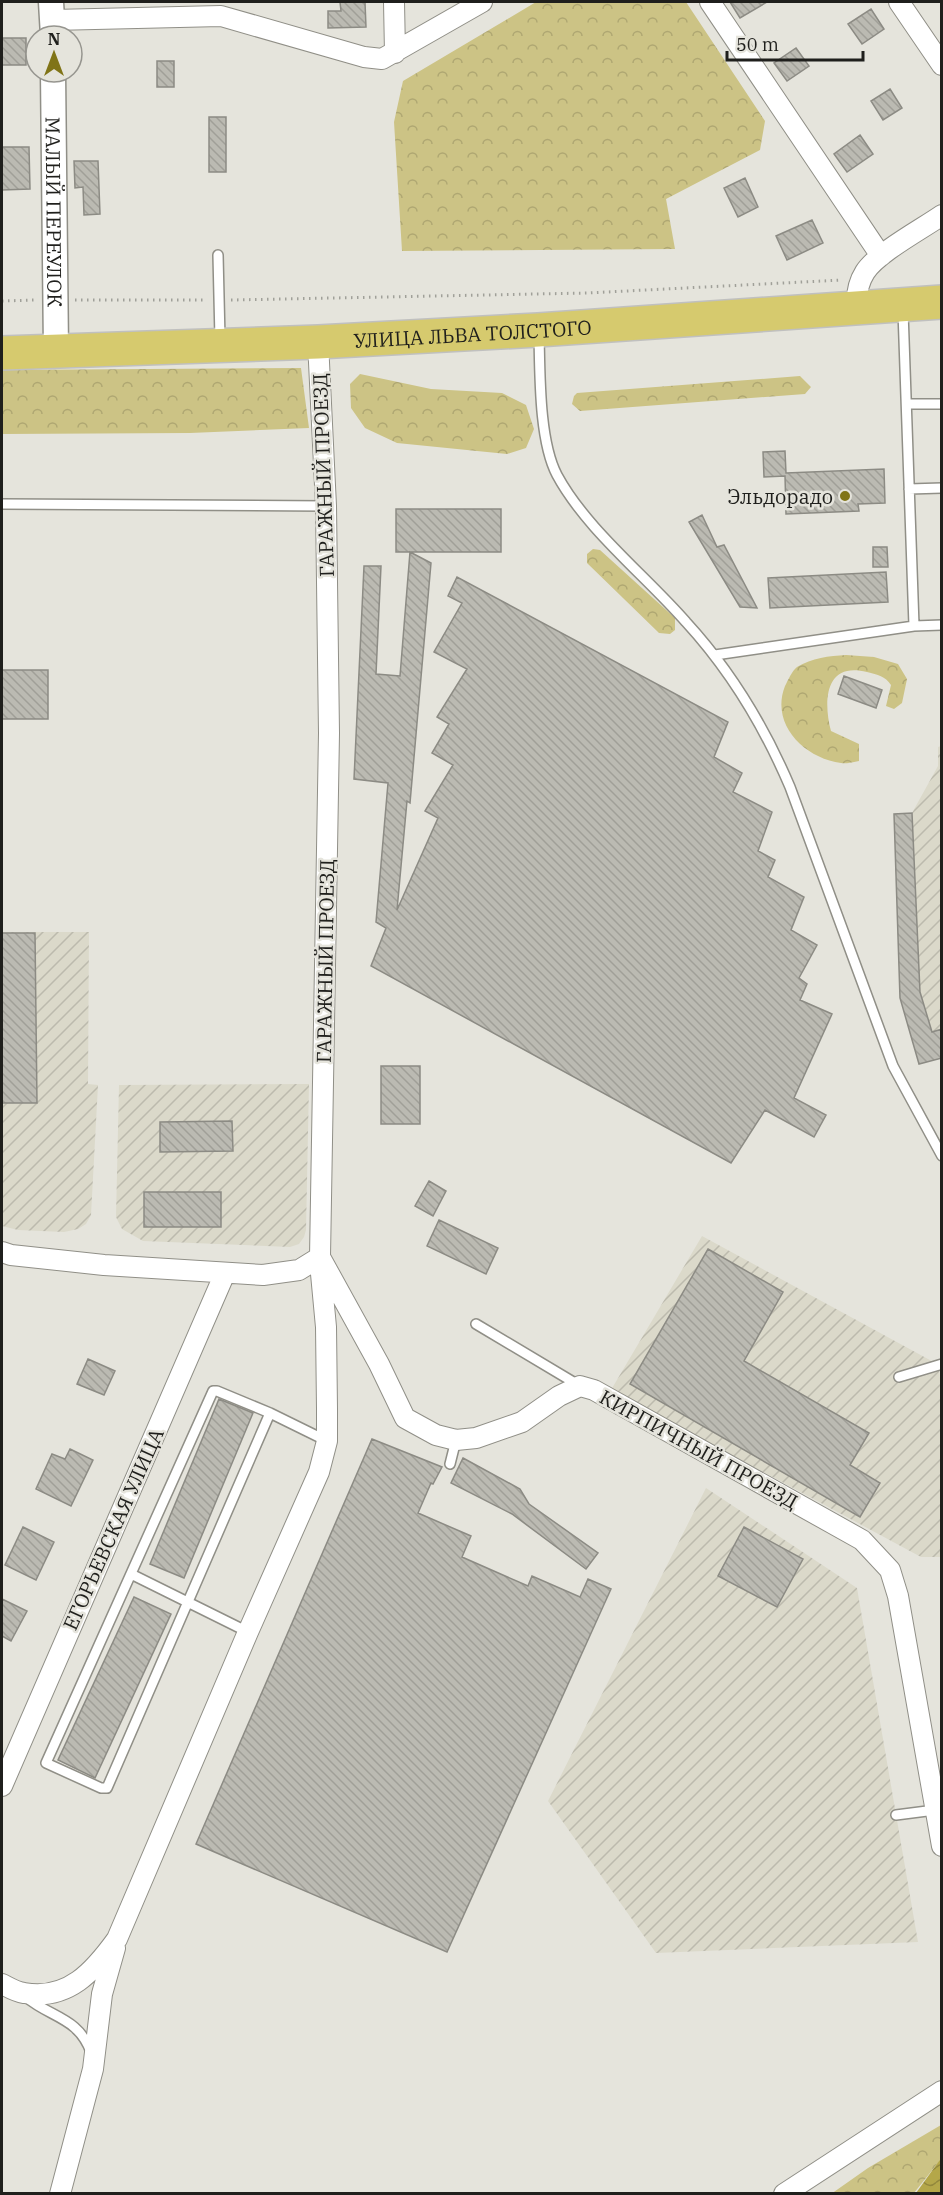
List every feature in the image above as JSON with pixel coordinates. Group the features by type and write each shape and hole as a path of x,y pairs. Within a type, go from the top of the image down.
{"highway":[{"name":"УЛИЦА ЛЬВА ТОЛСТОГО","path":"2,353 318,342 538,330 860,294 903,304 942,302"}],"street":[{"path":"394,2 395,53"},
{"path":"52,19 221,9 364,57 382,59 482,2"},
{"path":"710,2 881,256"},
{"path":"899,2 942,65"},
{"name":"МАЛЫЙ ПЕРЕУЛОК","path":"53,84 56,352"},
{"path":"860,294 873,263 942,215"},
{"name":"ГАРАЖНЫЙ ПРОЕЗД","path":"117,1939 248,1632 319,1473 327,1441 326,1327 320,1257 329,733 326,507 318,342"},
{"path":"2,1252 11,1255 104,1265 263,1275 299,1270 320,1257"},
{"name":"КИРПИЧНЫЙ ПРОЕЗД","path":"320,1257 379,1364 405,1418 436,1435 456,1440 476,1438 522,1422 559,1396 580,1386 594,1390 862,1540 890,1570 898,1596 942,1846"},
{"name":"ЕГОРЬЕВСКАЯ УЛИЦА","path":"2,1786 225,1273"},
{"path":"2,1984 22,1993 44,1994 80,1980 96,1967 117,1939"},
{"path":"60,2193 93,2069 102,1994 117,1939"},
{"path":"784,2193 942,2091"}],"lane":[{"path":"218,255 220,345"},
{"path":"903,304 914,626"},
{"path":"538,330 542,411 556,473 576,505 686,620 715,655 743,695 771,743 790,787 893,1066 942,1156"},
{"path":"907,404 942,404"},
{"path":"909,489 942,488"},
{"path":"2,504 326,507"},
{"path":"715,655 914,626 942,625"},
{"path":"476,1324 580,1386"},
{"path":"899,1377 942,1364"},
{"path":"270,1413 189,1604 107,1788 101,1788 46,1763 213,1391 270,1413 327,1441"},
{"path":"450,1464 456,1440"},
{"path":"131,1574 248,1632"},
{"path":"896,1815 935,1810"},
{"path":"22,1993 36,2005 73,2025 82,2034 91,2054 93,2069"}],"path":[{"path":"2,301 219,300 587,293 860,294"}],"shaded area":[{"path":"941,746 941,1058 919,1064 900,998 894,814 912,813 938,766 938,747"},
{"path":"2,932 89,932 88,1084 98,1085 91,1215 86,1224 78,1229 64,1232 18,1230 2,1226"},
{"path":"309,1084 306,1230 299,1244 290,1247 143,1241 122,1229 116,1217 119,1085"},
{"path":"702,1236 939,1365 942,1406 941,1557 921,1557 611,1390"},
{"path":"706,1488 857,1588 918,1942 656,1953 548,1801"}],"green space":[{"path":"536,2 686,2 765,121 760,150 666,199 675,249 402,251 394,122 403,81"},
{"path":"301,368 309,428 190,433 2,434 2,370"},
{"path":"360,374 431,389 502,393 526,405 534,429 526,448 507,454 397,443 365,428 351,408 350,384"},
{"path":"800,376 811,387 805,394 580,411 572,404 577,393"},
{"path":"593,549 600,550 675,618 675,630 670,634 659,633 587,563 587,554"},
{"path":"846,655 874,657 898,664 907,679 902,703 894,709 886,706 891,685 884,678 853,670 843,672 835,678 830,686 827,708 831,731 859,744 859,761 843,763 827,760 815,754 794,737 786,726 782,713 782,700 785,686 797,667 821,658"},
{"path":"941,2125 941,2159 914,2193 831,2194 868,2168"}],"water":[{"path":"941,2159 941,2193 916,2193 939,2161"}],"building":[{"path":"340,2 365,2 366,27 328,28 328,11 341,11"},
{"path":"730,2 767,2 740,18"},
{"path":"871,9 884,29 862,44 848,24"},
{"path":"2,38 24,38 24,65 2,65"},
{"path":"796,48 809,66 787,81 774,63"},
{"path":"157,61 174,61 174,87 157,87"},
{"path":"890,89 902,108 883,120 871,101"},
{"path":"209,117 226,117 226,172 209,172"},
{"path":"860,135 873,154 847,172 834,154"},
{"path":"2,147 29,147 30,189 2,190"},
{"path":"74,161 98,161 100,214 84,215 83,187 75,188"},
{"path":"745,178 758,207 738,217 724,188"},
{"path":"812,220 823,243 787,260 776,236"},
{"path":"785,451 786,473 884,469 885,503 858,504 859,511 786,514 785,476 764,477 763,452"},
{"path":"396,509 501,509 501,552 396,552"},
{"path":"702,515 717,547 724,545 757,608 740,607 689,522"},
{"path":"873,547 887,547 888,567 873,567"},
{"path":"410,552 431,563 410,803 407,801 397,910 438,818 425,811 453,765 432,753 449,724 437,717 467,669 434,652 462,603 448,596 457,577 728,722 714,757 742,773 733,792 772,812 758,851 775,860 768,877 804,897 791,930 817,945 799,978 807,984 800,1000 832,1014 794,1098 826,1115 814,1137 765,1110 731,1163 371,966 386,928 376,922 388,783 354,779 364,566 381,566 376,674 400,676"},
{"path":"886,572 888,602 770,608 768,578"},
{"path":"2,670 48,670 48,719 2,719"},
{"path":"844,676 882,690 876,708 838,694"},
{"path":"912,813 920,992 932,1032 942,1029 942,1058 919,1064 900,998 894,814"},
{"path":"2,933 35,933 37,1103 2,1103"},
{"path":"381,1066 420,1066 420,1124 381,1124"},
{"path":"232,1121 233,1151 160,1152 160,1122"},
{"path":"429,1181 446,1191 433,1216 415,1206"},
{"path":"144,1192 221,1192 221,1227 144,1227"},
{"path":"439,1220 498,1248 486,1274 427,1246"},
{"path":"708,1249 783,1292 744,1361 869,1433 850,1465 880,1483 860,1517 630,1384"},
{"path":"88,1359 115,1371 104,1395 77,1384"},
{"path":"219,1399 253,1413 184,1578 150,1564"},
{"path":"372,1439 442,1467 433,1484 431,1483 418,1513 471,1536 462,1557 528,1586 532,1576 580,1597 588,1579 611,1589 447,1952 196,1844"},
{"path":"70,1449 93,1460 71,1506 36,1489 52,1454 65,1459"},
{"path":"463,1458 520,1489 529,1504 598,1553 586,1569 512,1514 451,1483"},
{"path":"23,1527 54,1542 36,1580 5,1565"},
{"path":"744,1527 803,1559 777,1607 718,1576"},
{"path":"134,1597 171,1614 95,1778 58,1760"},
{"path":"2,1599 27,1611 11,1641 2,1636"}],"place":[{"name":"Эльдорадо","path":"845,496"}]}
